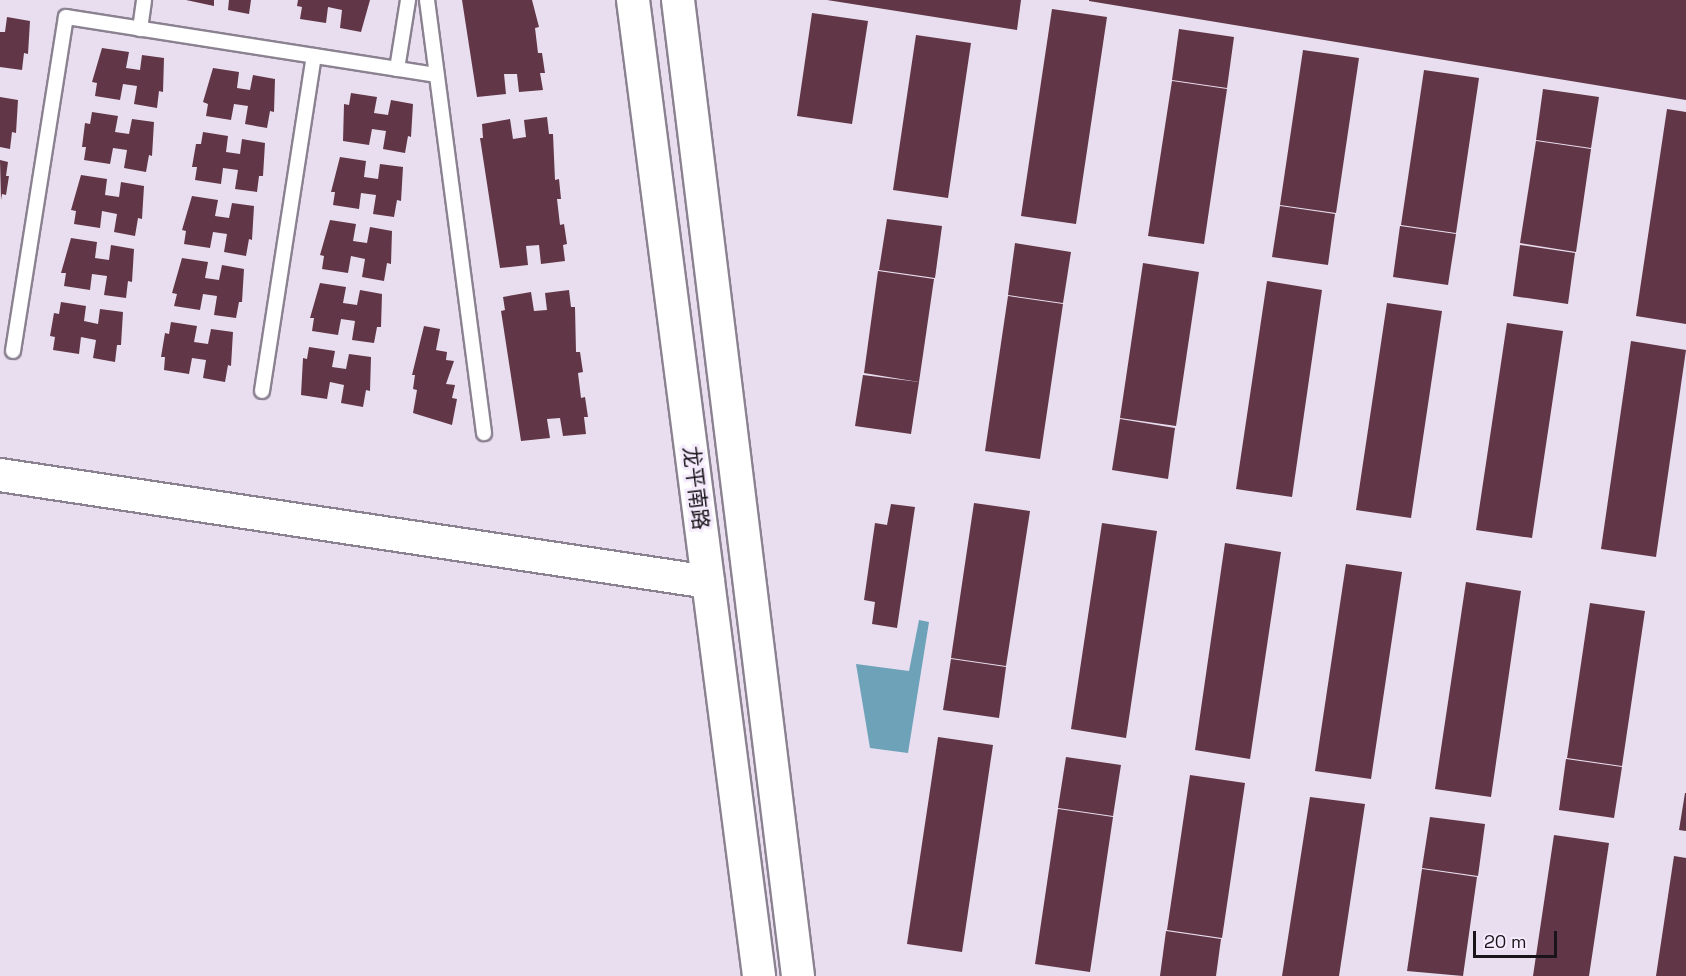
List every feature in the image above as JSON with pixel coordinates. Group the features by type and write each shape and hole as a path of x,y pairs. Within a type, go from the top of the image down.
{"street":[{"name":"龙平南路","path":"633,0 759,976"},
{"name":"龙平南路","path":"678,0 798,976"},
{"path":"0,475 708,582"}],"lane":[{"path":"140,29 144,0"},
{"path":"398,69 408,0"},
{"path":"426,0 484,433"},
{"path":"13,351 66,17 436,75"},
{"path":"261,391 314,56"}],"water":[{"path":"919,620 929,622 908,753 870,748 856,664 909,671"}],"building":[{"path":"186,0 214,0 214,6"},
{"path":"229,0 251,0 249,14 228,10"},
{"path":"298,0 370,0 361,32 340,28 342,10 328,7 326,23 300,19 302,7 297,6"},
{"path":"462,0 532,0 539,27 535,28 538,53 542,53 545,73 540,73 543,90 519,92 517,74 504,74 506,94 477,97"},
{"path":"827,0 1021,0 1017,30"},
{"path":"1686,0 1686,100 1089,1"},
{"path":"1052,9 1107,17 1076,224 1021,216"},
{"path":"812,13 868,21 852,124 797,116"},
{"path":"7,17 30,21 28,54 24,53 22,70 0,67 0,32 5,32"},
{"path":"1179,29 1234,37 1227,88 1172,80"},
{"path":"916,35 971,43 948,198 893,190"},
{"path":"102,48 129,52 126,68 140,70 142,55 164,58 163,92 159,91 157,108 134,104 137,86 123,84 120,100 95,96 97,83 92,82"},
{"path":"1303,50 1359,58 1336,213 1280,205"},
{"path":"213,68 239,72 237,88 250,90 253,75 275,79 274,112 270,111 267,128 245,124 248,106 234,104 231,120 206,116 208,104 203,102"},
{"path":"1424,70 1479,78 1456,233 1401,225"},
{"path":"1172,81 1227,89 1204,244 1148,236"},
{"path":"1543,89 1599,97 1591,148 1536,140"},
{"path":"351,93 377,97 374,113 388,115 391,100 413,104 411,137 408,136 405,153 383,149 386,131 372,129 369,145 343,141 344,104 349,105"},
{"path":"0,97 18,100 16,133 12,132 10,149 0,147"},
{"path":"1667,109 1686,112 1686,324 1636,316"},
{"path":"92,112 118,116 115,132 129,134 132,119 154,122 152,156 149,155 146,172 124,168 127,150 113,148 110,164 84,160 86,147 82,147 85,123 90,124"},
{"path":"547,117 549,134 553,134 555,180 559,179 561,199 557,199 560,225 564,224 567,244 563,245 565,261 541,264 539,245 526,246 528,265 500,268 480,138 483,138 482,124 510,119 513,139 526,137 524,120"},
{"path":"203,132 228,136 226,152 240,154 242,139 265,143 263,176 259,176 257,192 235,189 238,170 223,168 221,184 195,180 197,167 192,167 196,144 201,144"},
{"path":"1536,141 1591,149 1576,252 1520,243"},
{"path":"340,157 366,161 364,177 378,179 380,164 403,167 401,201 397,200 394,217 373,214 376,195 361,193 359,209 333,205 335,192 331,192"},
{"path":"0,160 8,162 6,176 9,176 6,195 2,194 1,200"},
{"path":"81,175 107,179 105,195 119,197 121,182 144,186 142,219 138,218 135,236 114,232 117,214 102,211 100,228 74,224 76,211 71,210"},
{"path":"192,196 218,200 215,216 229,218 232,203 254,206 252,240 249,239 246,256 224,252 227,234 213,232 210,248 184,244 186,231 182,230"},
{"path":"1280,206 1335,214 1328,265 1272,257"},
{"path":"887,219 942,226 935,278 879,270"},
{"path":"330,220 356,224 353,241 367,243 370,227 392,231 391,264 387,263 384,281 362,277 365,259 351,256 348,273 322,269 324,256 320,255"},
{"path":"1400,226 1456,234 1448,285 1393,277"},
{"path":"71,238 97,242 95,258 109,260 111,245 134,249 132,282 128,281 126,298 104,295 107,276 92,274 90,290 64,286 66,273 61,273"},
{"path":"1015,243 1071,252 1063,303 1008,295"},
{"path":"1520,245 1575,253 1568,304 1513,296"},
{"path":"182,258 208,262 205,278 219,280 222,265 244,269 242,302 239,302 236,318 214,315 217,296 203,294 200,310 174,306 177,294 172,293"},
{"path":"1143,263 1199,272 1176,426 1120,418"},
{"path":"878,271 934,279 919,382 864,373"},
{"path":"1267,281 1322,290 1292,497 1236,489"},
{"path":"320,283 346,287 343,303 357,305 360,290 382,294 381,327 377,327 374,343 352,340 355,321 341,319 338,335 312,331 314,318 310,318"},
{"path":"569,290 571,307 575,307 576,352 580,352 583,372 578,373 581,398 585,397 588,417 584,417 586,434 563,436 560,418 547,419 550,438 521,441 501,311 505,310 503,297 531,292 534,311 547,310 545,293"},
{"path":"1008,296 1063,304 1040,459 985,451"},
{"path":"61,302 86,306 84,321 98,324 100,309 123,312 121,345 117,345 115,362 93,358 96,340 81,337 79,354 53,350 55,337 50,336 54,313 59,314"},
{"path":"1387,303 1442,311 1411,518 1356,510"},
{"path":"171,322 197,326 194,342 208,344 211,329 233,332 231,366 228,365 225,382 203,378 206,360 192,358 189,374 164,370 165,357 161,357 165,333 169,334"},
{"path":"1507,323 1563,331 1532,538 1476,530"},
{"path":"424,326 440,329 436,350 447,352 446,360 454,361 446,384 455,385 452,398 457,399 452,425 413,413 417,390 413,389 415,375 412,375"},
{"path":"1631,341 1686,350 1656,557 1601,549"},
{"path":"309,347 335,351 332,367 346,369 349,354 371,357 370,391 366,390 363,407 341,403 344,385 330,382 327,399 301,395 303,358 307,359"},
{"path":"863,375 919,382 911,434 855,426"},
{"path":"1120,419 1175,428 1168,479 1112,470"},
{"path":"974,503 1030,511 1006,666 951,658"},
{"path":"891,504 915,507 897,628 872,624 875,602 864,600 875,523 887,525"},
{"path":"1102,523 1157,531 1126,738 1071,729"},
{"path":"1225,543 1281,552 1250,759 1195,750"},
{"path":"1346,564 1402,572 1371,779 1315,771"},
{"path":"1466,582 1521,591 1491,797 1435,789"},
{"path":"1590,603 1645,611 1622,766 1567,758"},
{"path":"951,659 1006,667 999,718 943,710"},
{"path":"938,737 993,745 962,952 907,944"},
{"path":"1066,757 1121,765 1113,816 1058,808"},
{"path":"1566,759 1622,767 1614,818 1559,810"},
{"path":"1190,775 1245,783 1222,938 1167,930"},
{"path":"1686,793 1686,831 1679,830"},
{"path":"1310,797 1365,804 1339,976 1282,976"},
{"path":"1058,809 1113,817 1090,972 1035,964"},
{"path":"1430,817 1485,824 1478,876 1422,868"},
{"path":"1554,835 1609,843 1589,976 1533,976"},
{"path":"1674,856 1686,858 1686,976 1656,976"},
{"path":"1422,869 1477,877 1463,976 1407,971"},
{"path":"1166,931 1221,939 1216,976 1160,976"}]}
